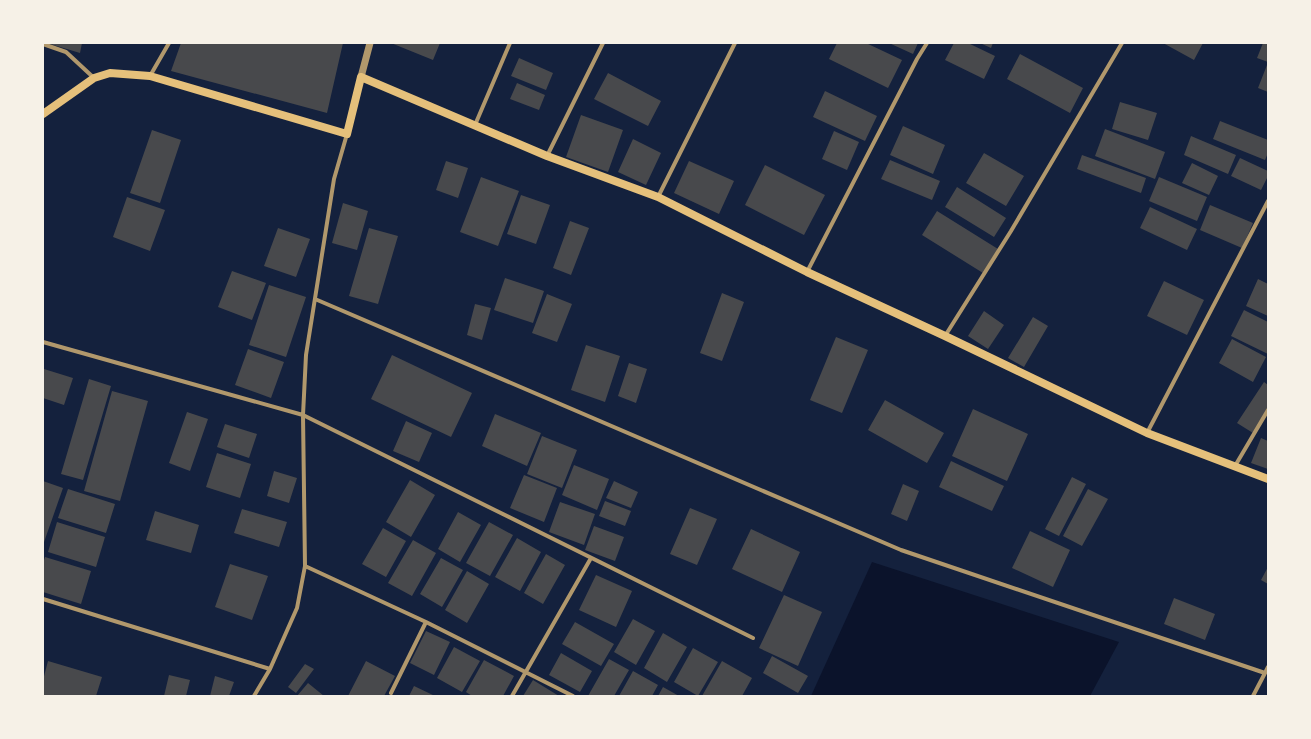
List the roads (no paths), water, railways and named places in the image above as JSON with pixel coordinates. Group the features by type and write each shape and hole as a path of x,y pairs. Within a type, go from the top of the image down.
{"main road":[{"path":"43,114 94,78 110,73 150,76 347,134 361,77 547,156 658,197 807,272 945,336 1147,433 1268,478"}],"street":[{"path":"150,76 169,43"},
{"path":"361,77 370,43"},
{"path":"475,125 510,43"},
{"path":"547,156 603,43"},
{"path":"658,197 735,43"},
{"path":"807,272 917,59 927,43"},
{"path":"945,336 1011,231 1122,43"},
{"path":"43,44 66,52 94,78"},
{"path":"254,696 270,669 297,608 305,566 303,415 306,355 334,179 347,134"},
{"path":"1147,433 1268,201"},
{"path":"315,299 901,550 1265,673"},
{"path":"43,342 303,415 753,638"},
{"path":"1235,466 1268,410"},
{"path":"512,696 591,558"},
{"path":"305,566 426,622 573,696"},
{"path":"43,599 270,669"},
{"path":"391,693 426,622"},
{"path":"1253,696 1268,667"}],"water":[{"path":"872,562 1119,642 1090,696 811,696"}]}
